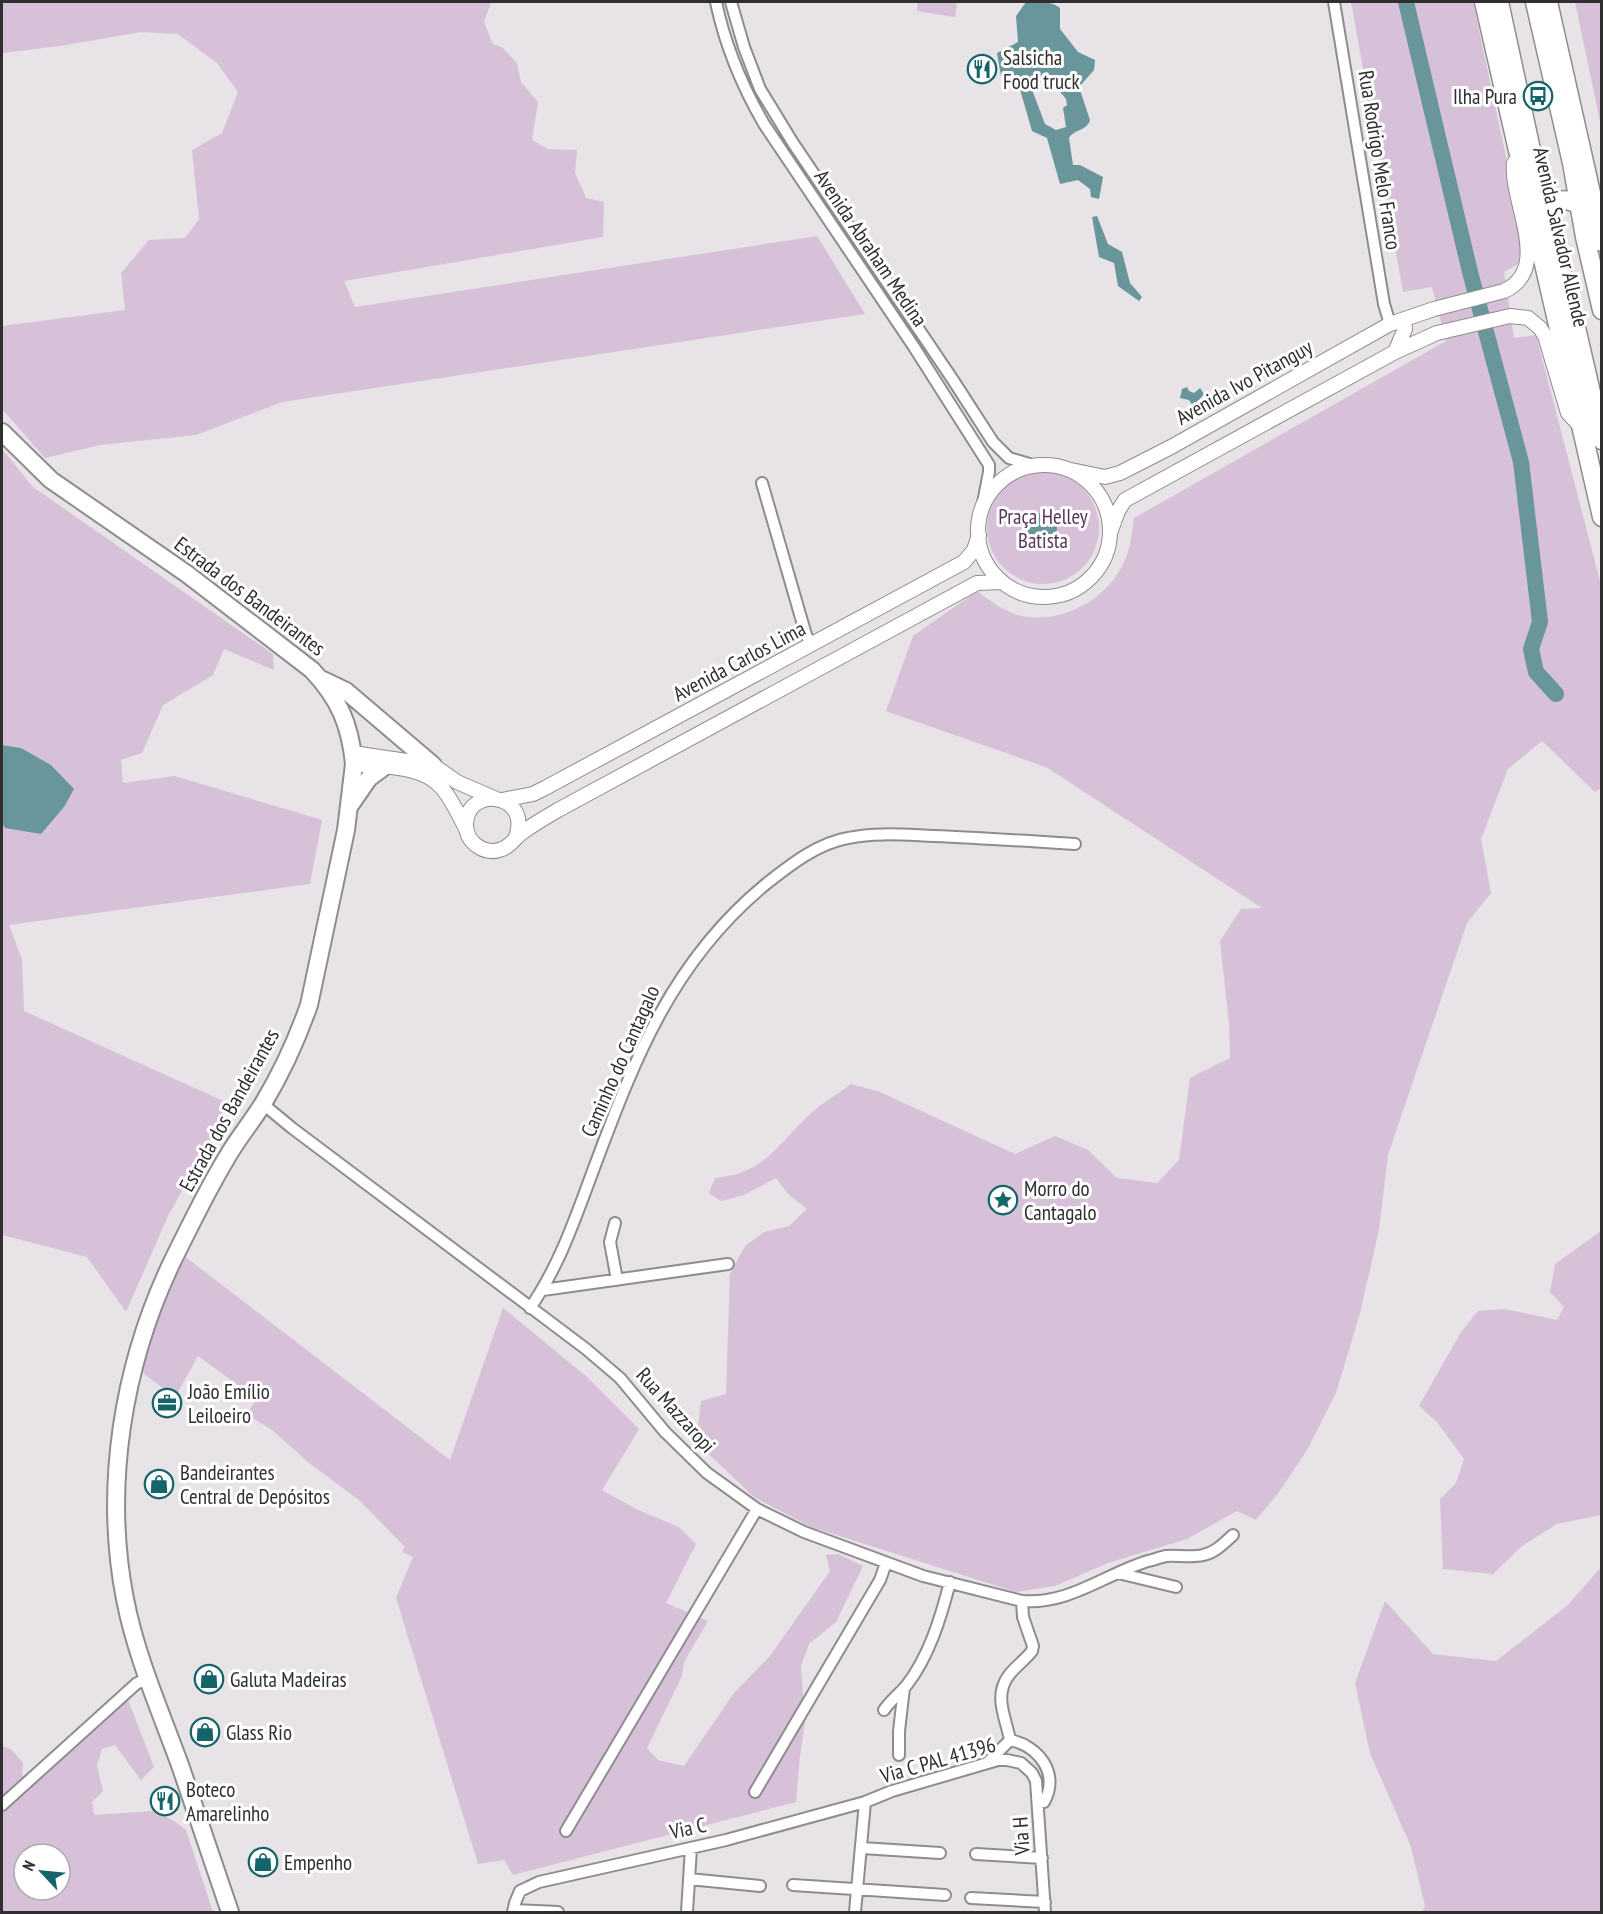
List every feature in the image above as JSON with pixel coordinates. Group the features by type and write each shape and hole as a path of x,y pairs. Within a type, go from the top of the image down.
{"main road":[{"name":"Avenida Salvador Allende","path":"1484,2 1519,153 1578,332 1602,440"},
{"name":"Avenida Salvador Allende","path":"1499,2 1581,427 1602,517"},
{"name":"Avenida Salvador Allende","path":"1535,2 1572,163 1602,310"},
{"name":"Avenida Salvador Allende","path":"1548,2 1602,242"},
{"path":"1539,214 1551,202 1562,200 1579,204 1589,214 1602,270"},
{"name":"Estrada dos Bandeirantes","path":"2,432 51,480 187,574 285,648 320,678 341,709 354,758 349,807 309,1005 289,1055 263,1104 226,1159 172,1263 147,1320 120,1435 117,1479 120,1567 130,1622 147,1678 180,1764 230,1912"},
{"path":"320,678 346,691 433,765"},
{"path":"349,807 369,778 384,767"}],"street":[{"name":"Avenida Abraham Medina","path":"716,2 729,51 764,124 914,347 989,465 981,513"},
{"name":"Avenida Abraham Medina","path":"731,2 752,70 782,128 993,442 1009,458 1036,466"},
{"name":"Rua Rodrigo Melo Franco","path":"1334,2 1384,304 1390,324"},
{"name":"Avenida Ivo Pitanguy","path":"1071,471 1105,477 1120,473 1171,447 1390,324 1514,286 1522,277 1528,261 1514,168 1519,153"},
{"path":"1110,533 1108,514 1096,490 1084,478 1056,466 1036,466 1012,474 1000,482 990,494 981,513 979,535 982,553 990,568 1002,582 1018,591 1035,596 1054,596 1071,591 1087,581 1099,567 1107,551 1110,533 1118,511 1125,500 1395,352 1437,333 1514,316 1528,318 1545,336 1568,413 1581,427"},
{"path":"1395,352 1405,329 1404,319"},
{"path":"762,483 806,635 812,645"},
{"name":"Avenida Carlos Lima","path":"466,829 467,820 474,806 482,801 526,796 545,789 964,562 974,550 979,535"},
{"path":"354,758 384,767 415,772 437,783 446,793 474,844 482,849 499,851 508,847 516,837 568,805 977,583 1002,582"},
{"path":"354,758 380,756 433,765 457,782 510,804 519,823 516,837"},
{"name":"Caminho do Cantagalo","path":"530,1308 543,1290 569,1237 595,1166 659,1013 693,960 721,926 748,899 784,870 822,846 845,838 886,834 1075,844"},
{"name":"Rua Mazzaropi","path":"263,1104 620,1378 666,1432 707,1473 757,1509 797,1529 923,1576 1022,1601 1057,1598 1166,1556 1203,1556 1215,1551 1233,1536"},
{"path":"615,1223 610,1242 617,1280"},
{"path":"543,1290 728,1264"},
{"path":"566,1831 757,1509"},
{"path":"755,1792 880,1580 886,1563"},
{"path":"1118,1573 1176,1587"},
{"path":"884,1710 904,1688 927,1649 950,1582"},
{"path":"1010,1740 1000,1700 1002,1688 1011,1673 1032,1651 1023,1617 1022,1601"},
{"path":"2,1804 136,1684 147,1678"},
{"path":"898,1755 904,1688"},
{"path":"987,1763 1010,1740"},
{"path":"1010,1740 1029,1746 1048,1769 1048,1793 1044,1802 1038,1803"},
{"name":"Via C PAL 41396","path":"865,1802 892,1791 987,1763 1007,1760 1022,1763"},
{"name":"Via H","path":"1022,1763 1032,1773 1038,1803 1045,1907"},
{"path":"855,1912 865,1802"},
{"name":"Via C","path":"513,1911 520,1891 539,1881 691,1848 865,1802"},
{"path":"687,1912 691,1848"},
{"path":"862,1848 940,1853"},
{"path":"976,1854 1042,1858"},
{"path":"689,1879 760,1886"},
{"path":"793,1885 945,1895"},
{"path":"971,1898 1045,1907"},
{"path":"513,1911 558,1912"}],"green space":[{"path":"2,2 491,2 484,22 493,44 503,48 517,63 521,82 538,102 532,140 548,149 577,150 575,173 586,198 604,202 603,237 344,281 355,307 817,236 865,314 282,402 196,435 100,445 45,458 2,409 2,326 125,310 121,273 149,240 185,238 199,219 192,150 222,133 238,92 217,63 178,34 141,32 2,53"},
{"path":"918,2 957,2 955,17 917,11"},
{"path":"1351,2 1473,2 1526,251 1520,263 1504,272 1514,338 1536,335 1601,585 1601,788 1595,792 1542,741 1508,769 1481,839 1491,893 1467,923 1388,1155 1379,1230 1360,1313 1336,1393 1306,1452 1276,1496 1256,1520 1237,1511 1187,1539 1108,1563 1055,1586 1016,1592 811,1527 754,1497 684,1431 698,1427 701,1401 726,1394 730,1274 745,1246 764,1232 789,1226 807,1209 789,1195 776,1178 744,1195 721,1201 709,1193 715,1178 745,1171 767,1158 811,1113 851,1084 880,1092 1015,1154 1055,1136 1088,1150 1117,1178 1157,1183 1179,1160 1190,1078 1230,1058 1229,1024 1220,941 1241,909 1262,908 1046,767 886,711 913,636 977,591 1003,609 1021,616 1053,616 1083,605 1097,596 1118,573 1128,553 1134,518 1446,341 1432,287 1403,292"},
{"path":"1575,2 1601,2 1601,126"},
{"path":"2,449 33,487 273,654 274,670 224,649 213,675 163,705 142,753 121,760 123,783 175,776 322,820 310,884 9,925 22,959 24,1011 230,1104 168,1216 126,1312 87,1257 2,1235 2,823 5,828 21,748 2,745"},
{"name":"Praça Helley Batista","path":"1043,472 1064,476 1083,488 1095,507 1099,528 1095,549 1083,568 1064,580 1043,584 1022,580 1003,568 991,549 987,528 991,507 1003,488 1022,476"},
{"path":"1601,1231 1601,1515 1557,1524 1522,1546 1493,1574 1443,1569 1440,1499 1456,1483 1464,1459 1437,1422 1419,1406 1461,1332 1478,1311 1505,1309 1557,1320 1564,1307 1550,1292 1555,1264"},
{"path":"183,1255 450,1460 503,1308 587,1377 639,1429 602,1490 638,1510 679,1527 696,1544 666,1603 708,1621 684,1662 682,1676 647,1748 658,1760 684,1766 734,1693 770,1656 830,1571 826,1555 838,1554 863,1566 836,1622 809,1644 801,1666 805,1722 796,1802 513,1875 504,1860 478,1864 396,1598 413,1557 402,1552 405,1547 359,1500 309,1463 272,1430 246,1414 257,1399 198,1356 175,1397 145,1375 140,1364 150,1330"},
{"path":"1601,1567 1601,1912 1422,1912 1425,1906 1411,1847 1370,1753 1355,1683 1385,1601 1433,1654 1496,1661 1568,1605"},
{"path":"128,1700 154,1767 141,1780 115,1745 102,1749 97,1765 103,1791 92,1802 94,1815 154,1811 186,1830 213,1912 2,1912 2,1746 11,1749 23,1763 22,1775 32,1782"}],"water":[{"path":"1026,2 1053,4 1060,8 1060,29 1078,52 1095,60 1094,70 1079,87 1090,120 1086,126 1069,138 1073,165 1080,165 1103,177 1099,199 1091,197 1090,189 1078,180 1060,184 1047,138 1032,131 1019,86 1001,76 997,53 1018,42 1016,16","holes":["1049,78 1066,99 1067,105 1063,108 1066,127 1056,130 1045,124 1031,87"]},
{"path":"1097,216 1108,244 1122,252 1130,283 1142,297 1139,301 1118,286 1114,263 1099,257 1092,217"},
{"path":"1187,387 1194,393 1200,388 1204,394 1199,400 1201,406 1196,411 1192,409 1193,406 1189,400 1180,398 1182,389"},
{"path":"1042,513 1053,517 1057,528 1053,539 1042,543 1031,539 1027,528 1031,517"},
{"path":"2,745 21,748 51,765 74,789 64,807 41,834 5,828 2,823"}],"waterway":[{"path":"1406,2 1470,272 1521,462 1540,622 1531,649 1536,672 1556,694"}],"place":[{"name":"Salsicha Food truck","path":"982,69"},
{"name":"Ilha Pura","path":"1538,96"},
{"name":"Morro do Cantagalo","path":"1003,1200"},
{"name":"João Emílio Leiloeiro","path":"167,1403"},
{"name":"Bandeirantes Central de Depósitos","path":"159,1484"},
{"name":"Galuta Madeiras","path":"209,1679"},
{"name":"Glass Rio","path":"205,1732"},
{"name":"Boteco Amarelinho","path":"165,1801"},
{"name":"Empenho","path":"263,1862"}]}
